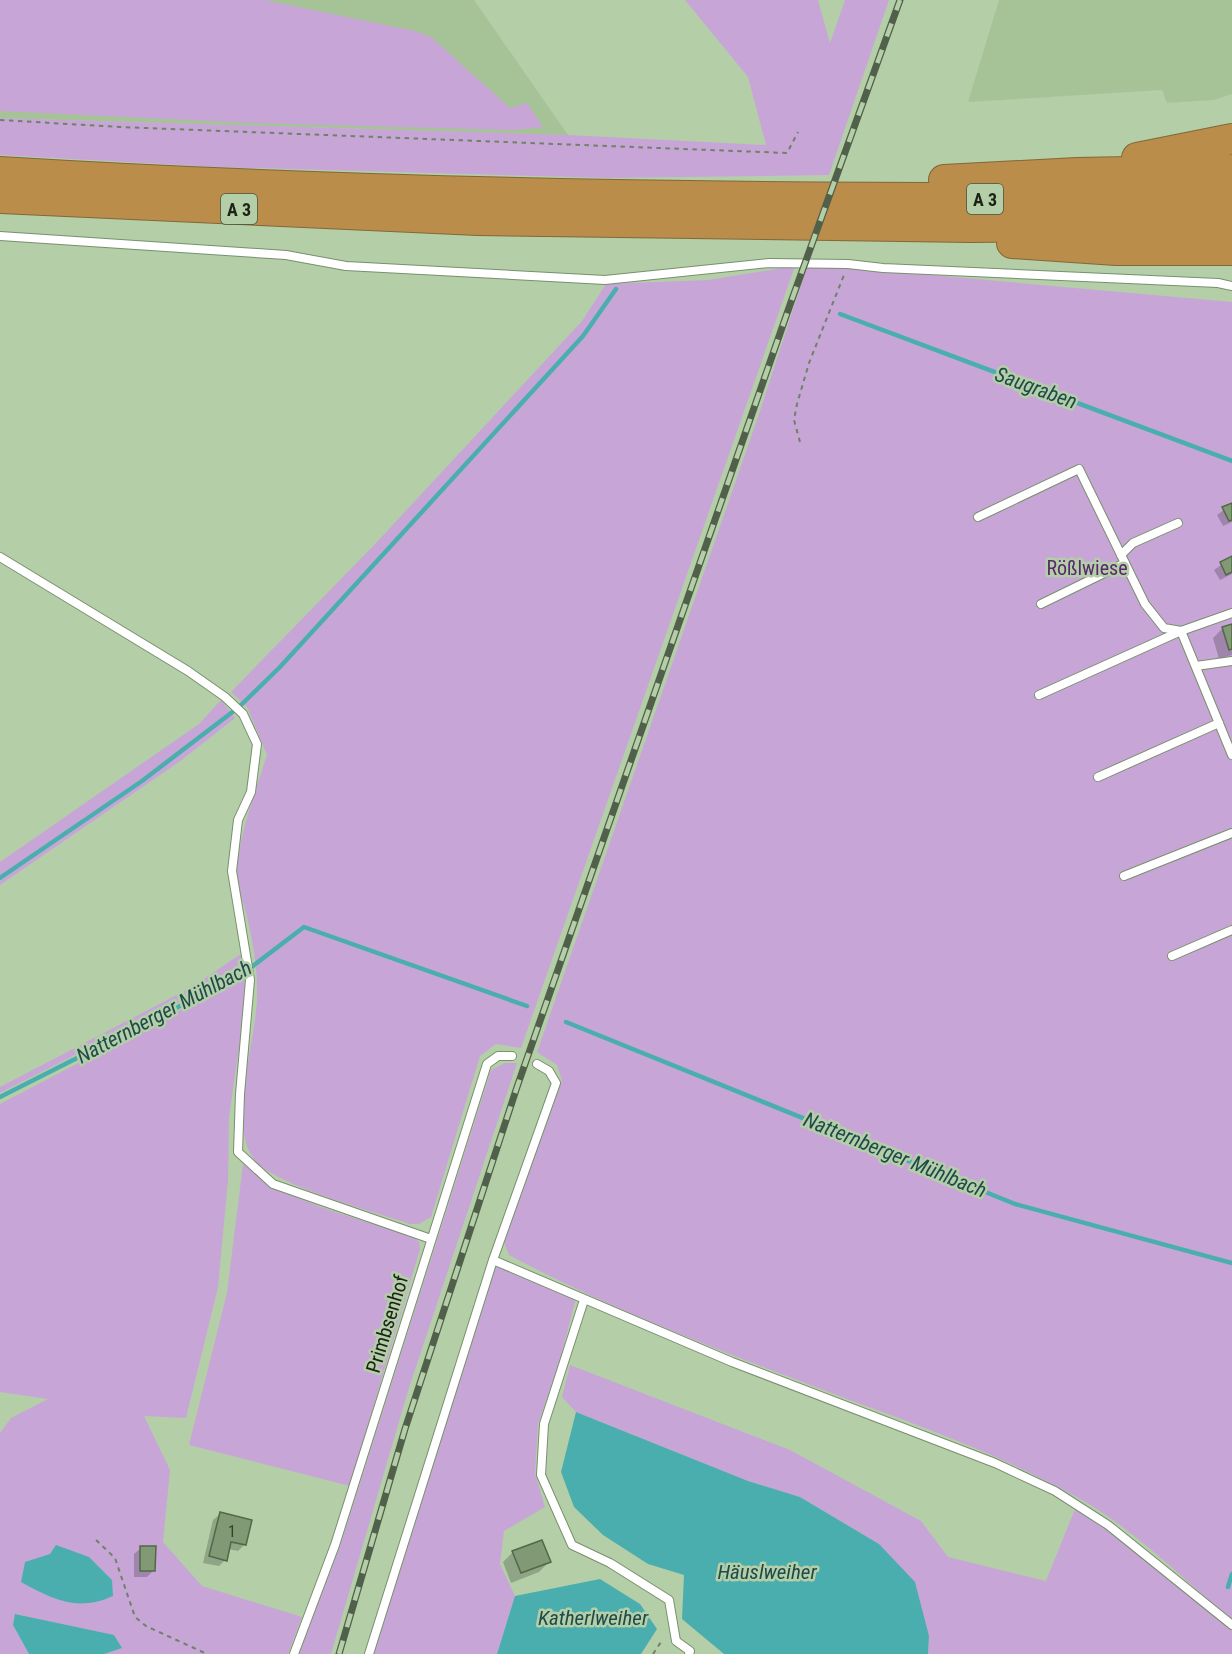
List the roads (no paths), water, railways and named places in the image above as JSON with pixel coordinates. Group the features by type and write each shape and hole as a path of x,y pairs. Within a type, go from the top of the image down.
{"highway":[{"name":"A 3","path":"1077,173 1094,164 1232,139"},
{"name":"A 3","path":"737,197 765,187 847,186 1077,173 1232,170"},
{"name":"A 3","path":"0,172 489,192 922,200 1232,197"},
{"name":"A 3","path":"0,198 478,220 971,227 1232,224"},
{"name":"A 3","path":"971,227 993,241 1165,251 1232,250"},
{"path":"1165,251 1179,259 1232,265"}],"lane":[{"path":"0,236 286,255 346,266 605,280 768,263 848,264 883,268 1218,283 1232,286"},
{"path":"978,517 1079,469 1145,604 1164,628 1181,631"},
{"path":"1121,555 1133,543 1178,523"},
{"path":"0,558 188,671 225,697 243,714 257,744 251,792 238,820 232,871 250,980 240,1094 238,1152 273,1184 431,1239"},
{"path":"1041,604 1125,563"},
{"path":"1040,695 1181,631 1232,613"},
{"path":"1181,631 1232,755"},
{"path":"1196,666 1232,661"},
{"path":"1098,777 1219,723"},
{"path":"1124,876 1232,833"},
{"path":"1172,956 1232,930"},
{"name":"Primbsenhof","path":"294,1654 338,1535 487,1064 498,1056 512,1056"},
{"path":"369,1654 493,1260 556,1083 549,1071 537,1064"},
{"path":"493,1260 732,1362 995,1462 1055,1491 1108,1525 1232,1625"},
{"path":"584,1300 544,1424 541,1475 572,1545 610,1563 669,1600 676,1641 690,1652 689,1654"}],"water":[{"name":"Häuslweiher","path":"576,1412 748,1481 800,1497 879,1544 915,1582 929,1636 928,1654 724,1654 682,1619 684,1575 648,1564 603,1535 574,1507 561,1472"},
{"path":"56,1545 89,1557 112,1580 113,1596 88,1603 66,1602 21,1582 25,1562 50,1554"},
{"name":"Katherlweiher","path":"600,1579 640,1604 657,1629 641,1654 497,1654 515,1596"},
{"path":"15,1614 114,1635 122,1648 104,1654 29,1654 13,1625"}],"waterway":[{"path":"0,878 142,781 239,707 280,667 583,336 616,289"},
{"name":"Saugraben","path":"840,314 1232,461"},
{"name":"Natternberger Mühlbach","path":"0,1097 241,975 304,927 527,1006"},
{"name":"Natternberger Mühlbach","path":"566,1022 1015,1204 1232,1263"},
{"path":"1228,1587 1232,1574"}],"railway":[{"path":"339,1654 405,1429 517,1087 791,302 900,0"}],"park label":[{"name":"Rößlwiese","path":"1087,568"}]}
